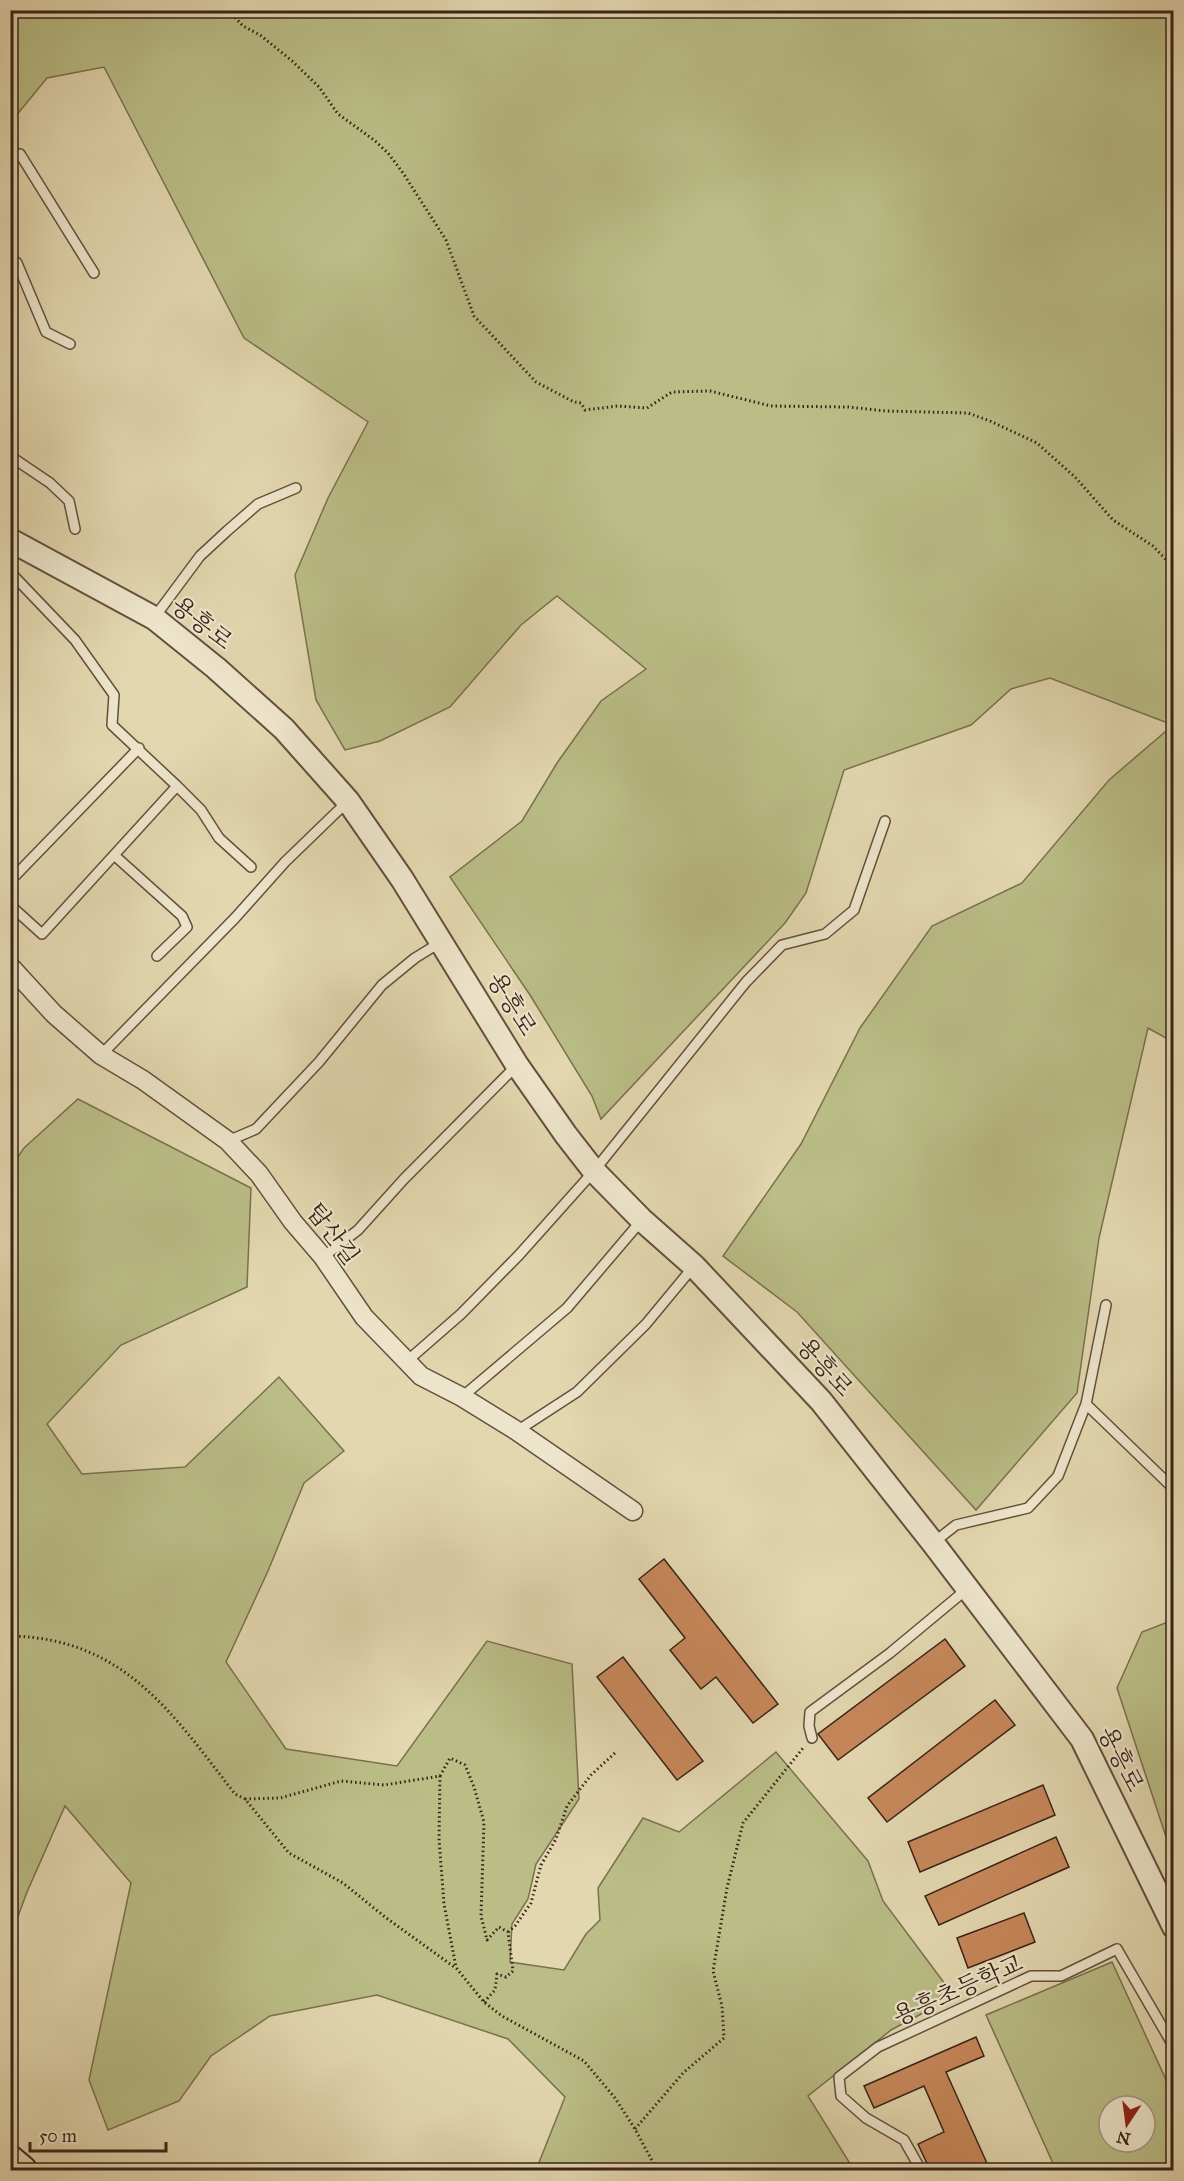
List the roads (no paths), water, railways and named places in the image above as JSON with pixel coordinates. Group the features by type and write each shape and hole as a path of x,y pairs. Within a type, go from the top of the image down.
{"main road":[{"path":"10,2160 22,2170"}],"street":[{"name":"용흥로","path":"10,540 154,618 216,668 284,729 348,801 441,942 517,1065 594,1171 642,1220 694,1266 821,1401 1083,1739 1173,1927"},
{"name":"탑산길","path":"10,966 54,1014 101,1055 143,1080 228,1142 259,1174 293,1222 323,1257 364,1317 421,1376 462,1397 517,1431 633,1511"}],"lane":[{"path":"10,162 20,154 94,273"},
{"path":"10,258 17,263 46,332 70,344"},
{"path":"10,453 13,458 50,483 69,501 75,529"},
{"path":"154,618 200,556 227,531 258,504 296,488"},
{"path":"10,572 75,640 114,695 112,725 139,748 201,810 219,838 251,867"},
{"path":"10,881 139,748"},
{"path":"10,905 42,934 177,786"},
{"path":"101,1055 235,918 285,862 348,801"},
{"path":"406,1362 461,1314 511,1264 594,1171 746,982 782,945 825,934 854,910 885,821"},
{"path":"114,855 182,916 187,927 157,956"},
{"path":"228,1142 256,1129 319,1062 382,985 415,958 441,942"},
{"path":"323,1257 358,1230 404,1179 517,1065"},
{"path":"462,1397 567,1308 642,1220"},
{"path":"517,1431 577,1392 645,1324 694,1266"},
{"path":"933,1543 956,1525 1028,1508 1058,1476 1086,1404 1106,1305"},
{"path":"1086,1404 1173,1489"},
{"path":"812,1738 809,1726 810,1712 890,1653 968,1588"},
{"name":"용흥초등학교","path":"921,2170 904,2140 867,2118 841,2096 839,2076 878,2047 1031,1976 1061,1976 1118,1949 1173,2047"}]}
